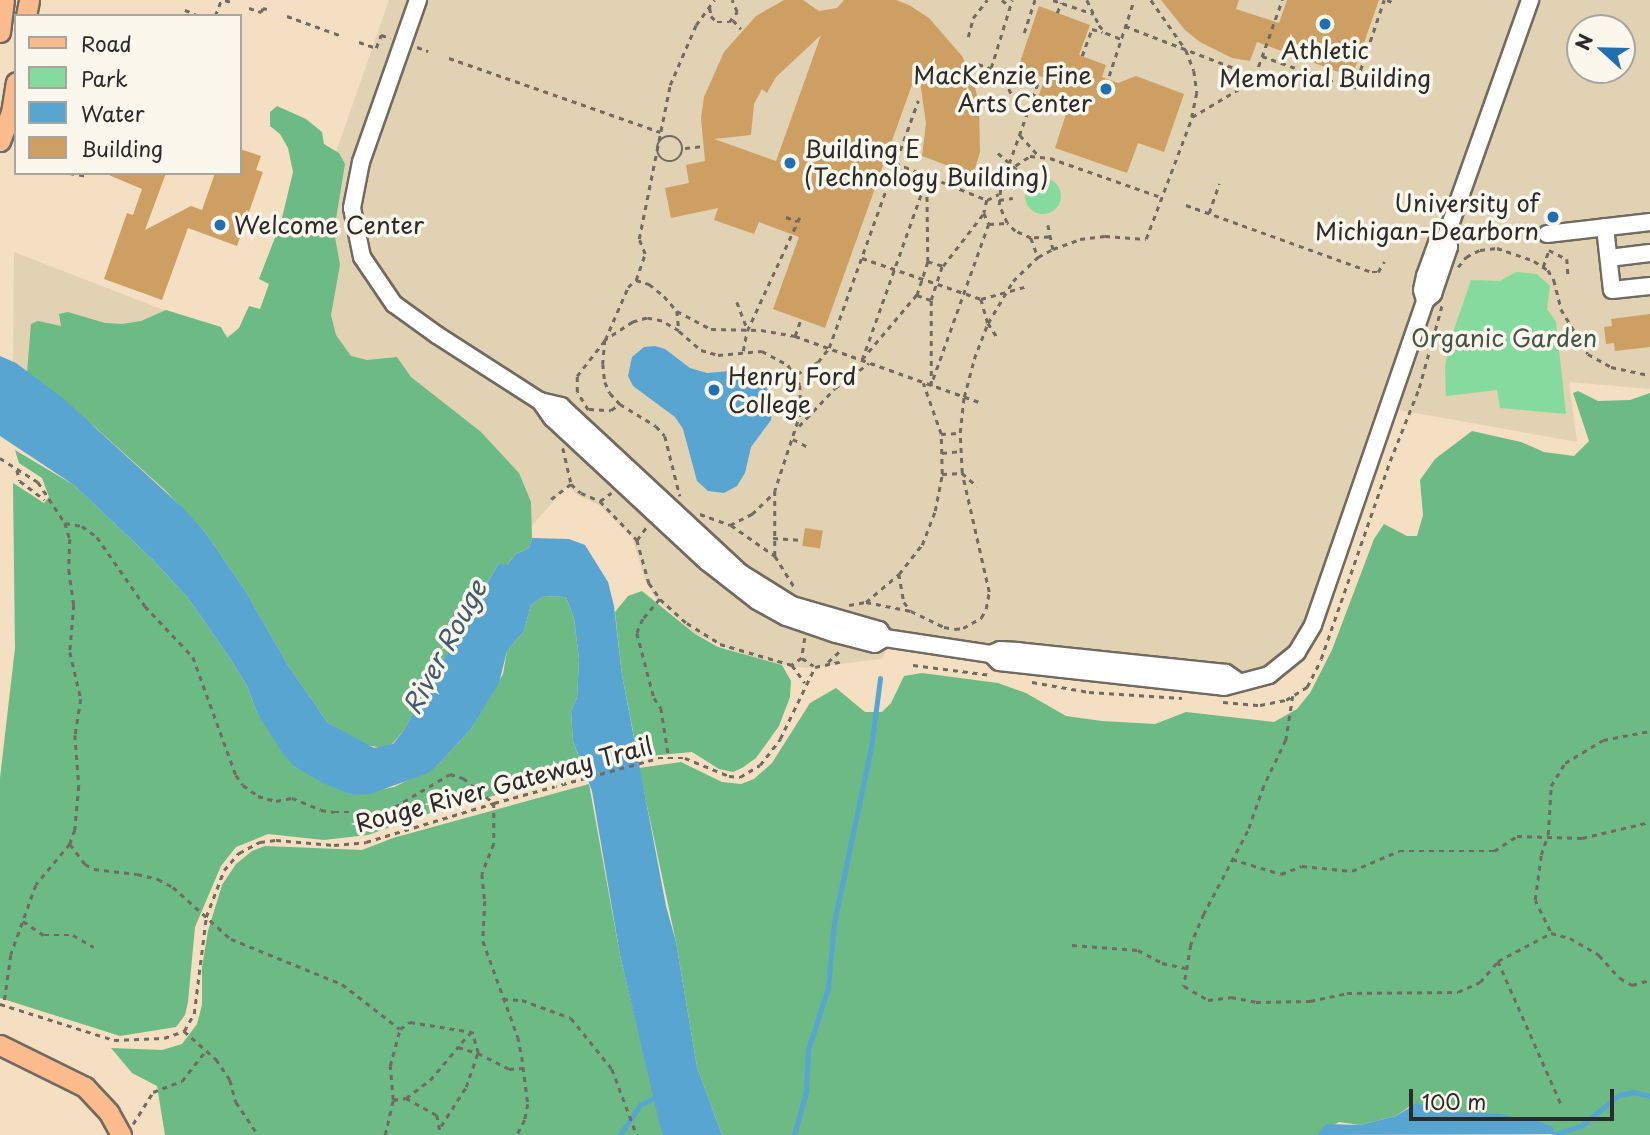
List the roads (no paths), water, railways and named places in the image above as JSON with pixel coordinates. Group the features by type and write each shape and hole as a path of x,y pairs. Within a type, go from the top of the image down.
{"main road":[{"path":"0,32 4,0"},
{"path":"0,141 11,113 14,94"},
{"path":"0,1045 85,1087 126,1132"}],"lane":[{"path":"418,0 354,184 352,208 362,257 394,304 540,401 561,406 741,573 792,605 839,621 879,630 885,638 991,654 1000,650 1018,651 1226,673 1239,681 1255,680 1281,667 1297,652 1313,625 1425,301 1422,290 1425,276 1437,243 1445,239 1530,0"},
{"path":"1548,242 1605,227 1650,222"},
{"path":"1605,227 1612,290 1650,286"},
{"path":"1609,257 1650,253"}],"water":[{"path":"644,347 665,349 690,368 707,373 731,371 751,375 766,386 773,403 771,420 751,447 745,473 737,486 724,493 708,491 697,481 683,429 675,417 633,386 628,376 632,357"},
{"path":"0,356 16,363 64,399 184,509 205,532 246,592 289,667 328,723 374,748 393,744 405,729 433,675 464,629 478,614 483,590 499,563 507,565 516,554 529,548 532,538 569,539 585,545 608,582 614,606 622,675 666,906 676,942 697,1067 722,1135 663,1135 660,1126 620,955 592,791 573,741 571,711 577,698 579,659 574,618 566,597 544,596 531,605 524,631 507,651 499,683 471,729 437,766 426,774 370,794 353,795 323,783 295,767 283,754 257,713 247,686 227,654 188,598 155,562 74,485 0,436"},
{"path":"1417,1103 1436,1111 1500,1114 1540,1122 1552,1126 1556,1134 1317,1135 1326,1124 1360,1125 1396,1116"}],"waterway":[{"path":"794,1135 806,1092 808,1050 828,988 834,923 871,748 880,679"},
{"path":"1556,1134 1581,1126 1619,1095 1633,1092 1650,1096"},
{"path":"620,1135 640,1105 659,1095"}],"place":[{"name":"Athletic Memorial Building","path":"1325,24"},
{"name":"MacKenzie Fine Arts Center","path":"1106,89"},
{"name":"Building E (Technology Building)","path":"790,163"},
{"name":"University of Michigan-Dearborn","path":"1553,217"},
{"name":"Welcome Center","path":"220,225"},
{"name":"Henry Ford College","path":"714,390"}],"park label":[{"name":"Organic Garden","path":"1504,338"}],"water label":[{"name":"River Rouge","path":"444,647"}]}
